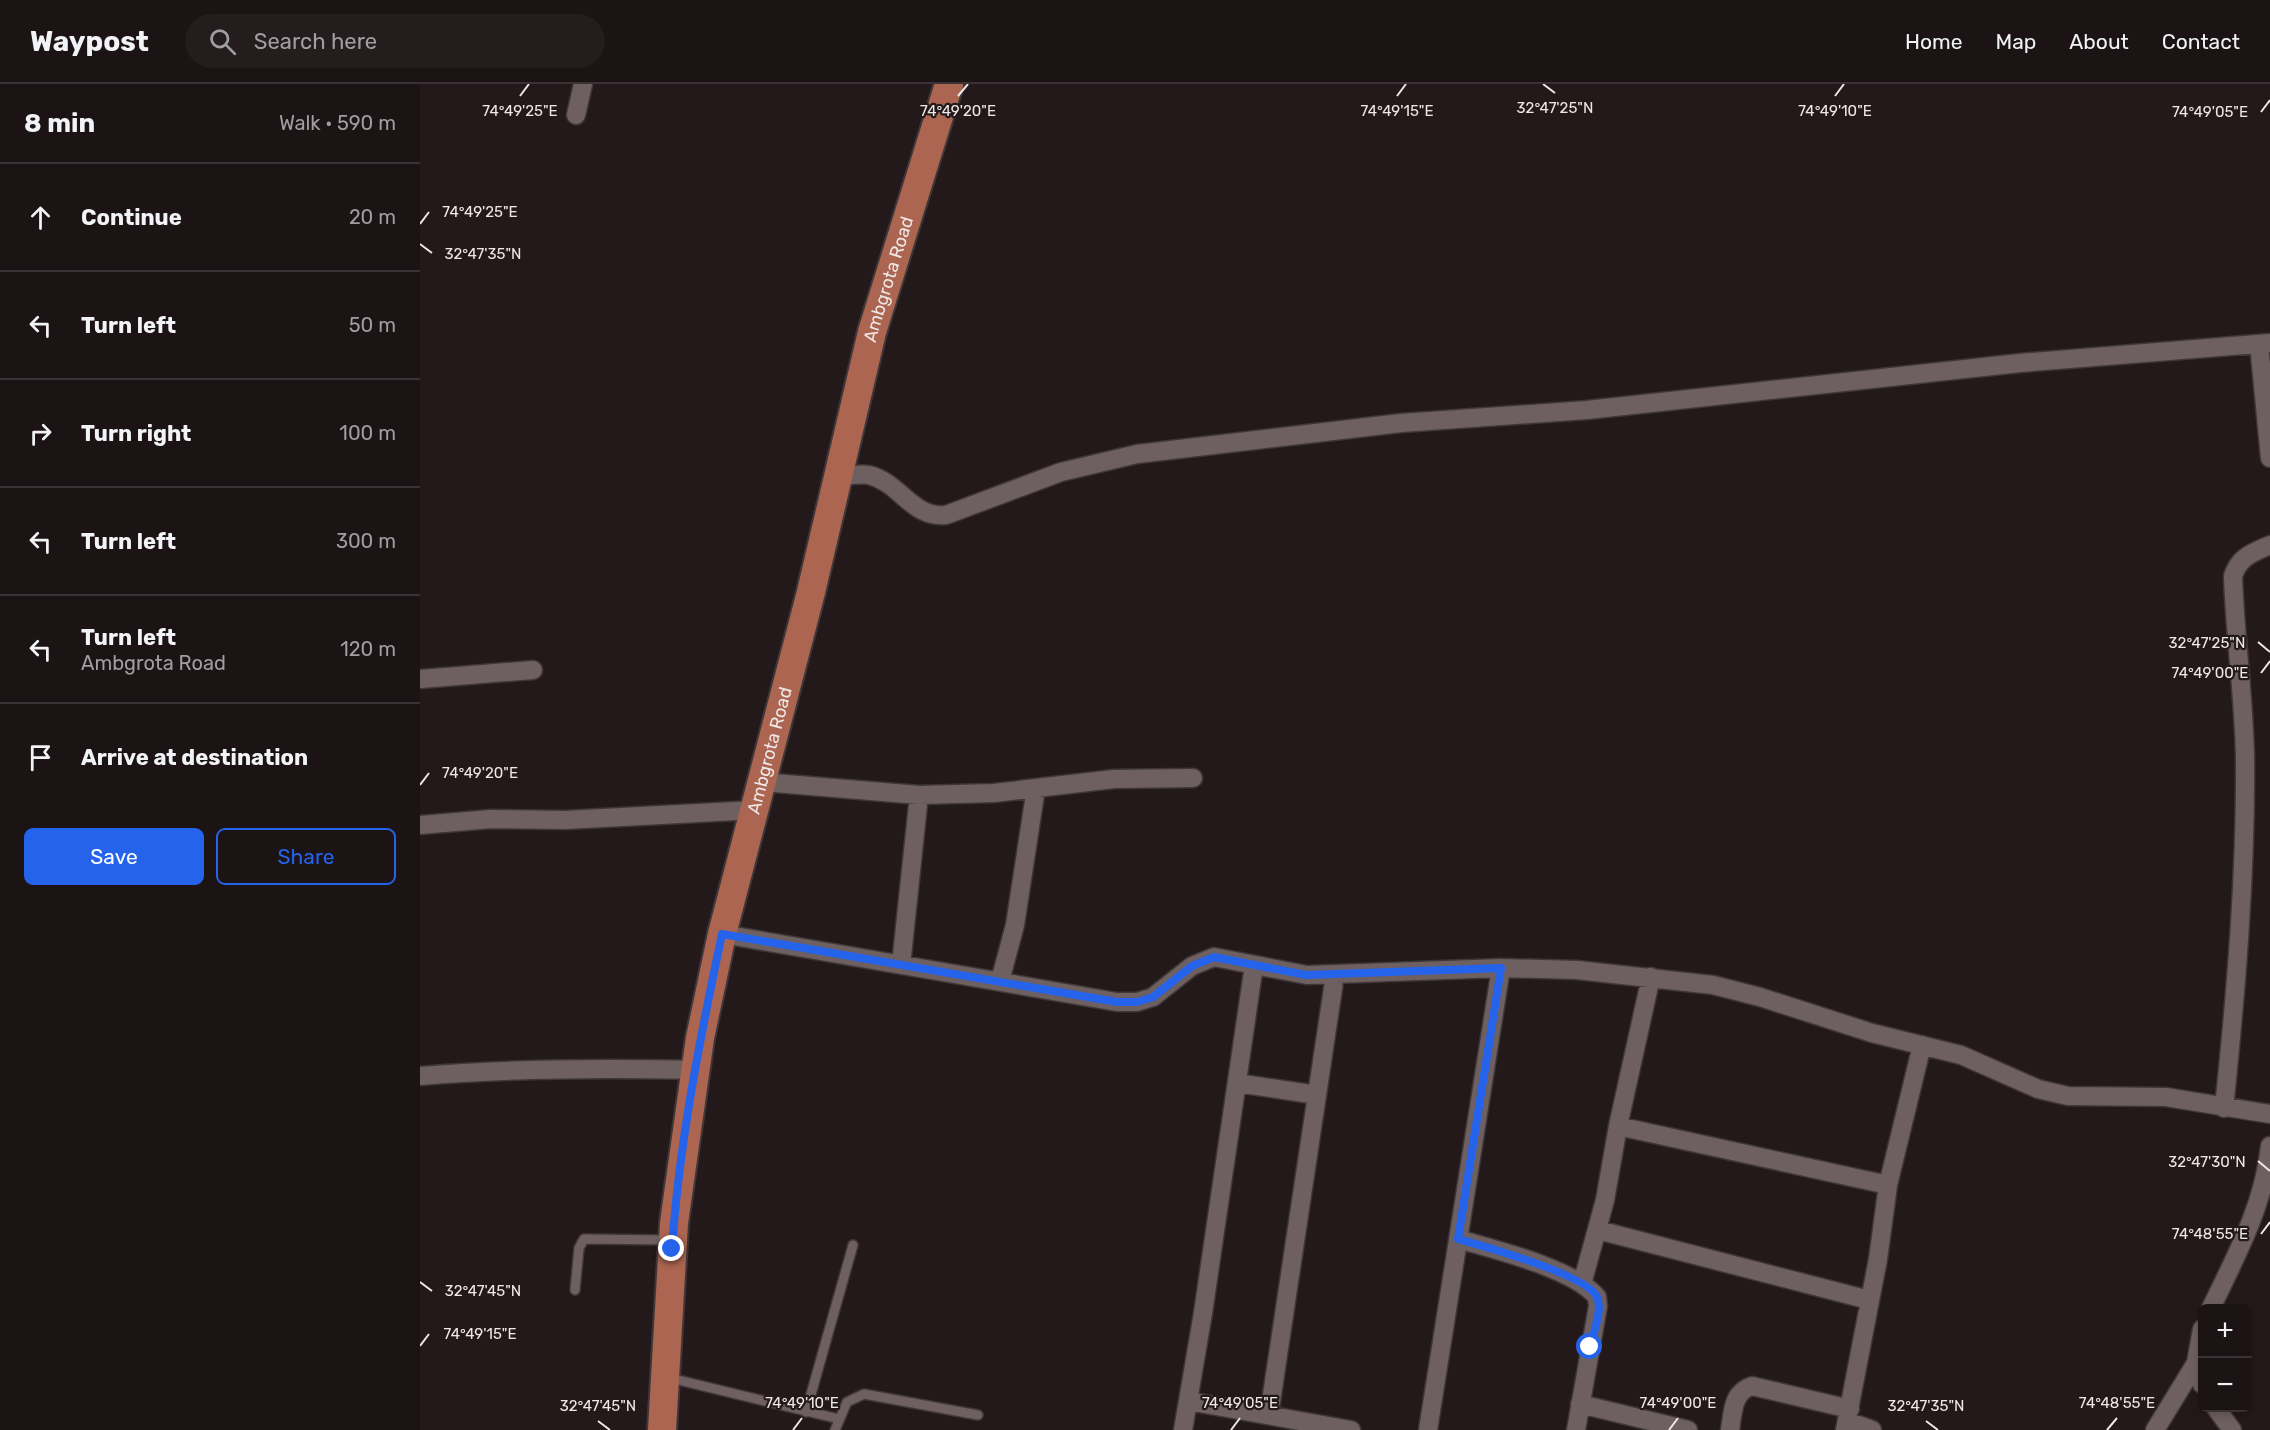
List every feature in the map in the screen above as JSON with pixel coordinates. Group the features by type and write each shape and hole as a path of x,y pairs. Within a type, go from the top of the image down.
{"main road":[{"name":"Ambgrota Road","path":"662,1430 673,1240 696,1070 722,934 811,592 872,332 950,84"}],"street":[{"path":"576,115 583,84"},
{"path":"837,477 868,475 892,487 924,514 946,515 1061,472 1137,453 1401,423 1587,410 2115,354 2264,344 2270,458"},
{"path":"2224,1108 2235,992 2244,829 2245,755 2232,576 2237,564 2246,556 2270,545"},
{"path":"420,679 533,670"},
{"path":"762,782 919,795 994,794 1114,779 1193,778"},
{"path":"1000,981 1015,926 1036,788"},
{"path":"901,965 919,795"},
{"path":"420,825 491,819 572,820 755,810"},
{"path":"722,934 1117,1002 1137,1002 1153,997 1203,959 1228,958 1306,975 1411,969 1501,968 1577,970 1651,977 1713,985 1760,997 1872,1033 1961,1055 2038,1089 2068,1096 2166,1097 2224,1108 2270,1113"},
{"path":"1183,1430 1254,965"},
{"path":"1428,1430 1501,968"},
{"path":"1269,1414 1335,975"},
{"path":"1582,1284 1598,1230 1618,1125 1651,977"},
{"path":"1847,1420 1885,1219 1888,1185 1922,1045"},
{"path":"420,1076 573,1067 696,1070"},
{"path":"1237,1083 1317,1095"},
{"path":"1618,1125 1888,1185"},
{"path":"2213,1304 2247,1234 2260,1198 2270,1146"},
{"path":"1598,1230 1869,1300"},
{"path":"1458,1239 1498,1250 1582,1284 1597,1298 1598,1306 1576,1430"},
{"path":"2155,1430 2196,1362 2198,1351"},
{"path":"2196,1362 2198,1369"},
{"path":"1730,1430 1736,1398 1743,1389 1752,1386 1872,1430"},
{"path":"1188,1401 1269,1414 1308,1426 1351,1430"},
{"path":"1580,1404 1688,1430"},
{"path":"2219,1412 2232,1430"}],"lane":[{"path":"575,1290 579,1248 584,1239 673,1240"},
{"path":"806,1412 853,1245"},
{"path":"664,1377 839,1419"},
{"path":"835,1430 847,1402 864,1394 978,1415"}],"route":[{"path":"672,1249 678,1186 700,1038 722,934 1117,1002 1137,1002 1153,997 1192,966 1203,959 1214,957 1228,958 1280,972 1306,975 1411,969 1501,968 1458,1239 1498,1250 1548,1269 1591,1290 1597,1298 1598,1306 1590,1347"}]}
